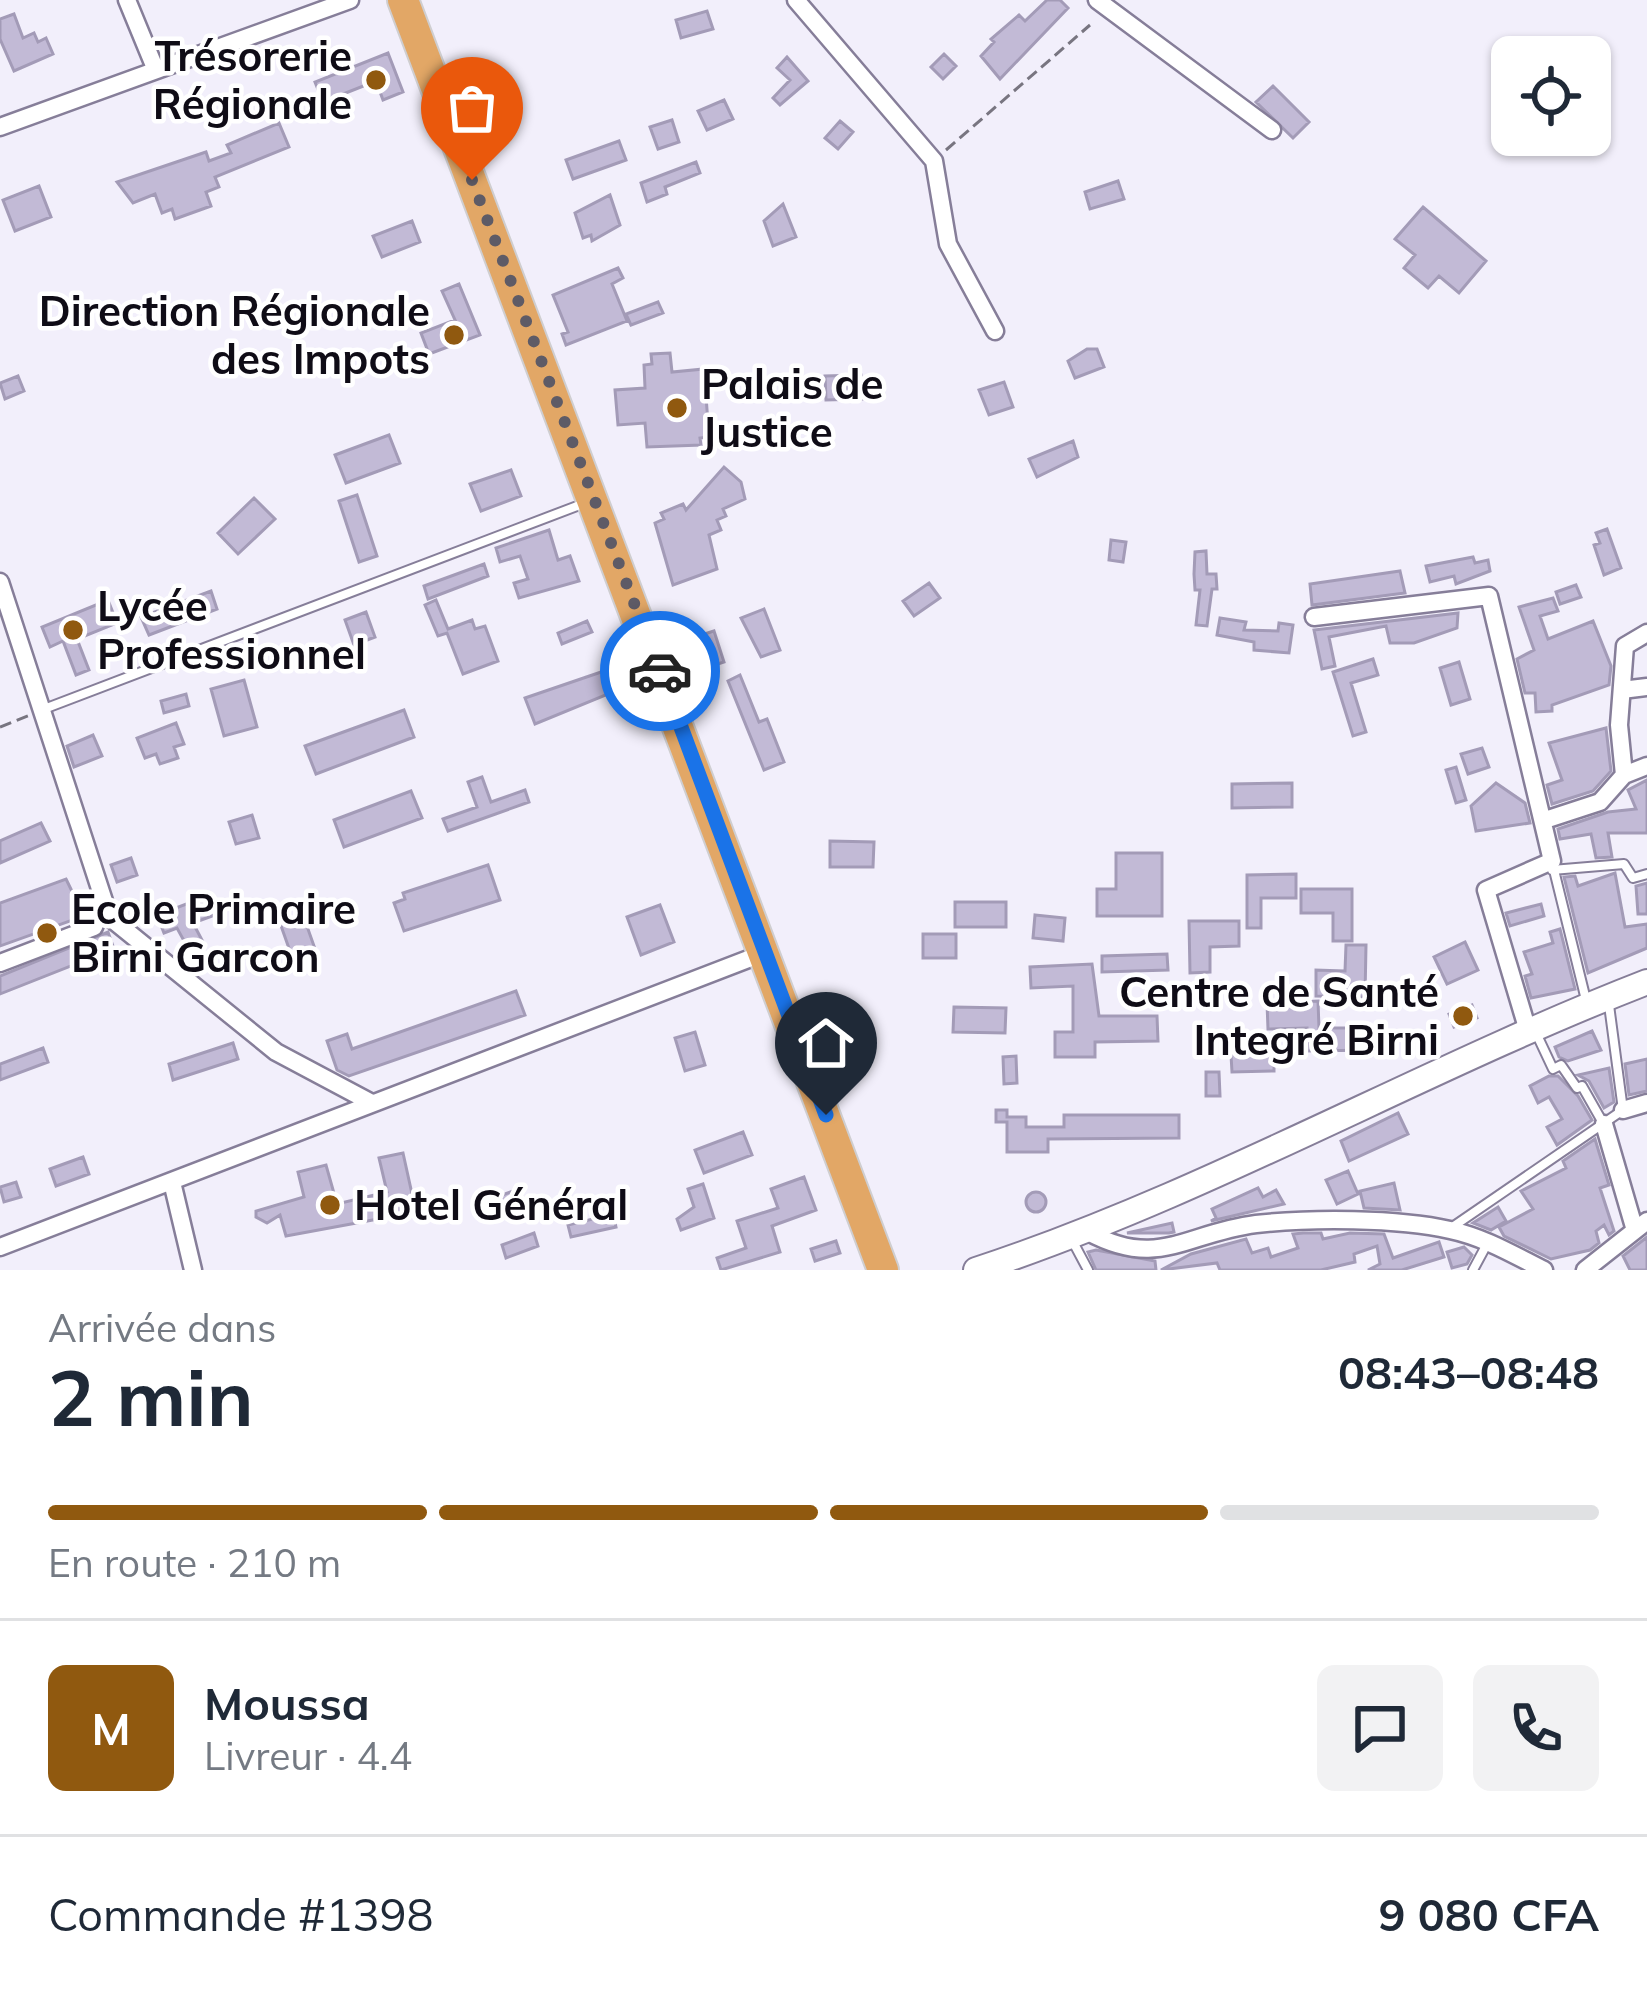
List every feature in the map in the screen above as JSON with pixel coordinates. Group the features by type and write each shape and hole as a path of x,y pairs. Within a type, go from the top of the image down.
{"highway":[{"path":"409,1 903,1270"},
{"path":"681,702 764,953 883,1270"}],"street":[{"path":"127,0 154,68"},
{"path":"0,127 350,0"},
{"path":"796,0 934,161 948,244 995,331"},
{"path":"1101,1 1272,130"},
{"path":"0,582 101,881 103,912 94,927 0,963"},
{"path":"1314,617 1489,596 1545,820 1552,866 1486,890 1531,1030"},
{"path":"1624,776 1625,646 1647,633"},
{"path":"1622,690 1647,687"},
{"path":"1545,820 1600,802 1624,776 1647,766"},
{"path":"103,912 276,1052 370,1102"},
{"path":"0,1247 764,953"},
{"path":"976,1270 1080,1235 1647,982"},
{"path":"1623,1109 1647,1102"},
{"path":"1585,1270 1641,1224 1604,1124"},
{"path":"172,1182 194,1270"},
{"path":"1080,1235 1119,1250 1142,1252 1253,1225 1329,1222 1449,1229 1544,1270"}],"lane":[{"path":"42,710 601,497"},
{"path":"1449,1229 1623,1109 1598,1002 1552,866 1624,864 1634,878 1647,874"},
{"path":"1531,1030 1553,1070 1561,1065 1577,1088 1582,1086 1604,1124"},
{"path":"1080,1235 1088,1270"},
{"path":"1473,1270 1488,1243"}],"path":[{"path":"934,161 1090,26"},
{"path":"0,727 42,710"}],"building":[{"path":"1047,0 1060,0 1068,8 1000,79 981,56 994,42 991,39 1019,15 1025,21"},
{"path":"707,11 713,29 681,38 676,20"},
{"path":"14,14 23,38 34,33 38,42 46,38 53,54 14,71 0,39 0,19"},
{"path":"388,53 403,92 383,100 376,81 323,102 315,82"},
{"path":"944,54 956,66 943,79 931,67"},
{"path":"787,57 808,81 780,105 773,98 790,80 777,68"},
{"path":"1273,86 1309,122 1293,138 1256,102"},
{"path":"724,100 733,119 707,130 698,111"},
{"path":"672,120 679,142 658,149 650,127"},
{"path":"840,121 853,132 838,149 825,138"},
{"path":"279,123 289,147 215,177 219,187 206,192 211,206 175,219 172,209 162,213 155,194 133,203 117,182 206,152 209,161 231,153 227,145"},
{"path":"619,141 626,160 573,179 566,160"},
{"path":"696,162 700,173 665,187 667,194 647,202 641,183"},
{"path":"1118,181 1124,199 1090,209 1085,192"},
{"path":"39,186 51,217 15,231 3,200"},
{"path":"610,195 620,225 592,241 591,235 583,238 575,213"},
{"path":"783,204 796,237 773,246 764,221"},
{"path":"1423,207 1486,261 1459,293 1439,276 1428,288 1404,268 1415,255 1395,239"},
{"path":"412,221 420,242 382,257 373,236"},
{"path":"618,268 623,278 612,284 627,321 566,345 562,334 568,332 553,295"},
{"path":"459,284 480,335 429,354 421,333 455,320 442,291"},
{"path":"658,302 663,313 631,325 626,314"},
{"path":"1087,349 1097,349 1104,367 1075,378 1068,361"},
{"path":"670,353 672,372 704,369 709,437 700,438 701,445 647,447 645,423 618,425 615,390 645,388 644,365 652,364 651,354"},
{"path":"861,375 862,399 826,400 825,376"},
{"path":"18,376 24,391 5,399 0,383"},
{"path":"1004,382 1013,407 989,415 979,390"},
{"path":"389,435 400,463 346,483 335,455"},
{"path":"1073,441 1078,457 1037,477 1029,459"},
{"path":"724,467 741,482 745,499 723,509 726,516 717,520 721,530 709,535 717,569 673,585 655,523 664,519 661,513 683,504 686,510"},
{"path":"511,470 521,496 481,511 470,484"},
{"path":"357,495 377,556 359,562 339,501"},
{"path":"254,498 275,519 238,554 218,533"},
{"path":"1607,529 1621,568 1604,575 1594,545 1600,543 1596,533"},
{"path":"549,530 558,560 570,556 579,581 519,598 514,583 528,579 520,556 500,562 496,548"},
{"path":"1111,540 1126,542 1123,562 1109,560"},
{"path":"1206,551 1207,574 1216,574 1217,589 1212,589 1207,626 1196,625 1200,590 1195,590 1194,574 1195,552"},
{"path":"1473,557 1475,563 1488,560 1490,571 1456,584 1454,576 1430,582 1426,566"},
{"path":"484,564 488,576 428,599 424,586"},
{"path":"1400,571 1405,593 1312,605 1310,584"},
{"path":"929,583 940,598 914,616 903,601"},
{"path":"1576,585 1581,597 1560,604 1556,592"},
{"path":"211,591 217,609 149,635 141,617"},
{"path":"1553,598 1558,611 1540,616 1548,639 1593,621 1611,666 1609,685 1552,705 1552,711 1536,712 1535,693 1525,693 1517,659 1534,650 1519,607"},
{"path":"108,600 117,623 77,639 89,670 76,675 63,641 50,647 42,627"},
{"path":"436,600 448,629 472,620 475,629 485,626 498,661 463,674 447,633 438,636 425,605"},
{"path":"764,609 780,650 761,657 741,618"},
{"path":"366,612 375,637 354,645 345,620"},
{"path":"1458,613 1457,628 1414,643 1390,643 1386,626 1329,637 1335,666 1322,669 1314,630"},
{"path":"1220,618 1246,622 1244,630 1278,631 1279,623 1293,625 1289,653 1254,650 1254,642 1217,635"},
{"path":"587,621 592,632 562,644 558,633"},
{"path":"714,631 724,662 705,668 695,637"},
{"path":"1373,659 1378,675 1351,683 1366,732 1353,736 1333,672"},
{"path":"1459,662 1470,699 1451,705 1440,668"},
{"path":"610,669 618,690 535,724 525,698"},
{"path":"740,675 759,722 767,719 784,762 764,770 728,681"},
{"path":"244,680 257,727 224,736 211,689"},
{"path":"186,694 189,706 164,713 161,701"},
{"path":"404,710 414,737 316,774 305,746"},
{"path":"176,723 184,744 174,747 178,758 160,764 156,754 145,758 137,738"},
{"path":"1606,728 1611,771 1593,791 1552,804 1547,785 1562,780 1549,743"},
{"path":"93,735 102,756 74,767 67,746"},
{"path":"1482,748 1489,767 1468,774 1461,754"},
{"path":"1456,767 1466,800 1456,803 1446,770"},
{"path":"482,777 491,802 525,790 529,802 448,831 443,819 477,807 468,782"},
{"path":"1647,780 1647,833 1608,833 1612,857 1596,858 1591,834 1560,839 1558,829 1608,812 1636,809 1628,790"},
{"path":"1292,783 1292,807 1232,808 1232,784"},
{"path":"1496,783 1525,803 1530,823 1476,831 1471,806"},
{"path":"411,791 422,818 344,847 334,820"},
{"path":"252,815 259,838 236,844 229,822"},
{"path":"41,823 50,841 0,863 0,841"},
{"path":"830,841 874,842 873,867 830,867"},
{"path":"1116,853 1162,853 1162,916 1097,916 1097,889 1116,889"},
{"path":"131,858 137,875 117,882 111,865"},
{"path":"488,865 500,900 404,931 394,903 405,899 403,893"},
{"path":"1615,873 1625,927 1647,924 1647,948 1588,973 1564,877 1575,876 1578,886"},
{"path":"1296,874 1296,898 1261,898 1261,928 1247,928 1247,875"},
{"path":"66,879 84,916 0,946 0,903"},
{"path":"1647,883 1647,914 1638,914 1636,886"},
{"path":"1301,889 1352,889 1352,941 1333,941 1333,913 1301,913"},
{"path":"205,897 212,916 193,923 203,942 189,950 177,928 164,933 157,915"},
{"path":"955,902 1006,902 1006,927 955,927"},
{"path":"1541,904 1544,916 1510,926 1506,913"},
{"path":"660,905 674,942 641,955 627,917"},
{"path":"303,915 314,946 291,954 280,923"},
{"path":"1035,915 1065,918 1063,941 1033,938"},
{"path":"1189,921 1239,921 1239,946 1210,947 1210,972 1190,973"},
{"path":"1560,929 1575,989 1531,998 1525,976 1532,974 1524,952 1553,943 1550,932"},
{"path":"108,932 114,949 0,994 0,976"},
{"path":"923,934 956,934 956,958 923,958"},
{"path":"1465,942 1478,970 1447,984 1434,957"},
{"path":"1346,945 1366,945 1365,997 1316,996 1316,970 1345,971"},
{"path":"1167,954 1168,970 1102,972 1102,956"},
{"path":"1092,964 1099,1016 1157,1016 1158,1041 1095,1042 1095,1057 1055,1057 1055,1032 1073,1032 1073,986 1031,988 1030,967"},
{"path":"516,991 525,1015 349,1076 337,1070 327,1041 347,1034 352,1049"},
{"path":"1318,1001 1319,1028 1373,1028 1373,1050 1307,1051 1307,1028 1268,1029 1267,1003"},
{"name":"Centre de Santé Integré Birni","path":"1472,1005 1477,1018 1454,1027 1449,1014"},
{"path":"954,1007 1006,1008 1005,1033 953,1032"},
{"path":"1592,1031 1601,1050 1568,1061 1559,1057 1555,1047"},
{"path":"695,1032 705,1065 685,1071 675,1038"},
{"path":"233,1043 238,1059 173,1080 169,1064"},
{"path":"43,1048 48,1062 0,1080 0,1064"},
{"path":"1274,1054 1274,1071 1232,1072 1231,1055"},
{"path":"1016,1056 1017,1083 1004,1084 1003,1057"},
{"path":"1647,1059 1647,1091 1629,1095 1625,1064"},
{"path":"1609,1068 1614,1102 1604,1108 1589,1081 1578,1075"},
{"path":"1206,1072 1219,1072 1220,1096 1206,1096"},
{"path":"1558,1076 1578,1096 1592,1120 1557,1145 1547,1127 1562,1119 1549,1097 1538,1103 1530,1086"},
{"path":"996,1110 1007,1110 1007,1117 1026,1117 1026,1127 1064,1127 1064,1115 1179,1115 1179,1138 1048,1139 1048,1152 1007,1152 1007,1122 996,1122"},
{"path":"1398,1113 1408,1134 1349,1161 1341,1141"},
{"path":"743,1132 752,1155 704,1173 695,1150"},
{"path":"1595,1139 1609,1185 1600,1188 1614,1231 1609,1235 1604,1225 1596,1231 1599,1243 1590,1250 1551,1259 1504,1236 1499,1227 1533,1209 1521,1191 1566,1168 1563,1161"},
{"path":"403,1153 416,1212 286,1236 280,1215 267,1223 256,1217 256,1211 304,1197 298,1172 326,1165 337,1204 387,1192 379,1158"},
{"path":"83,1157 89,1174 56,1186 50,1169"},
{"path":"1348,1171 1358,1194 1337,1204 1326,1180"},
{"path":"804,1177 816,1210 772,1226 780,1252 721,1270 717,1258 746,1248 737,1221 778,1208 771,1189"},
{"path":"16,1182 21,1197 4,1202 0,1187"},
{"path":"1394,1183 1400,1210 1364,1208 1360,1191"},
{"path":"703,1184 714,1218 681,1230 677,1219 694,1207 688,1189"},
{"path":"1258,1188 1263,1197 1276,1190 1284,1204 1211,1221 1216,1218 1212,1209"},
{"path":"516,1190 521,1202 488,1215 483,1202"},
{"path":"1036,1192 1046,1202 1036,1212 1026,1202"},
{"path":"1498,1207 1506,1221 1491,1230 1473,1223"},
{"path":"613,1214 616,1227 571,1237 568,1225"},
{"path":"1172,1223 1174,1232 1127,1233"},
{"path":"534,1233 538,1246 506,1258 502,1245"},
{"path":"1321,1233 1323,1239 1350,1233 1384,1234 1393,1258 1439,1242 1444,1257 1402,1270 1368,1270 1380,1264 1377,1246 1354,1254 1355,1262 1321,1270 1220,1270 1217,1263 1161,1270 1191,1254 1246,1239 1252,1253 1268,1248 1271,1257 1298,1248 1293,1234"},
{"path":"1647,1237 1647,1270 1630,1270 1623,1256"},
{"path":"836,1241 840,1253 815,1261 811,1249"},
{"path":"1464,1247 1472,1255 1467,1264 1452,1268 1447,1252"},
{"path":"1088,1252 1155,1261 1156,1270 1096,1270"}],"way so far":[{"path":"472,180 660,671"}],"place":[{"name":"Trésorerie Régionale","path":"376,80"},
{"name":"Direction Régionale des Impots","path":"454,335"},
{"name":"Palais de Justice","path":"677,408"},
{"name":"Lycée Professionnel","path":"73,630"},
{"name":"Ecole Primaire Birni Garcon","path":"47,933"},
{"name":"Centre de Santé Integré Birni","path":"1463,1016"},
{"name":"Hotel Général","path":"330,1205"}],"route":[{"path":"660,671 826,1115"}]}
